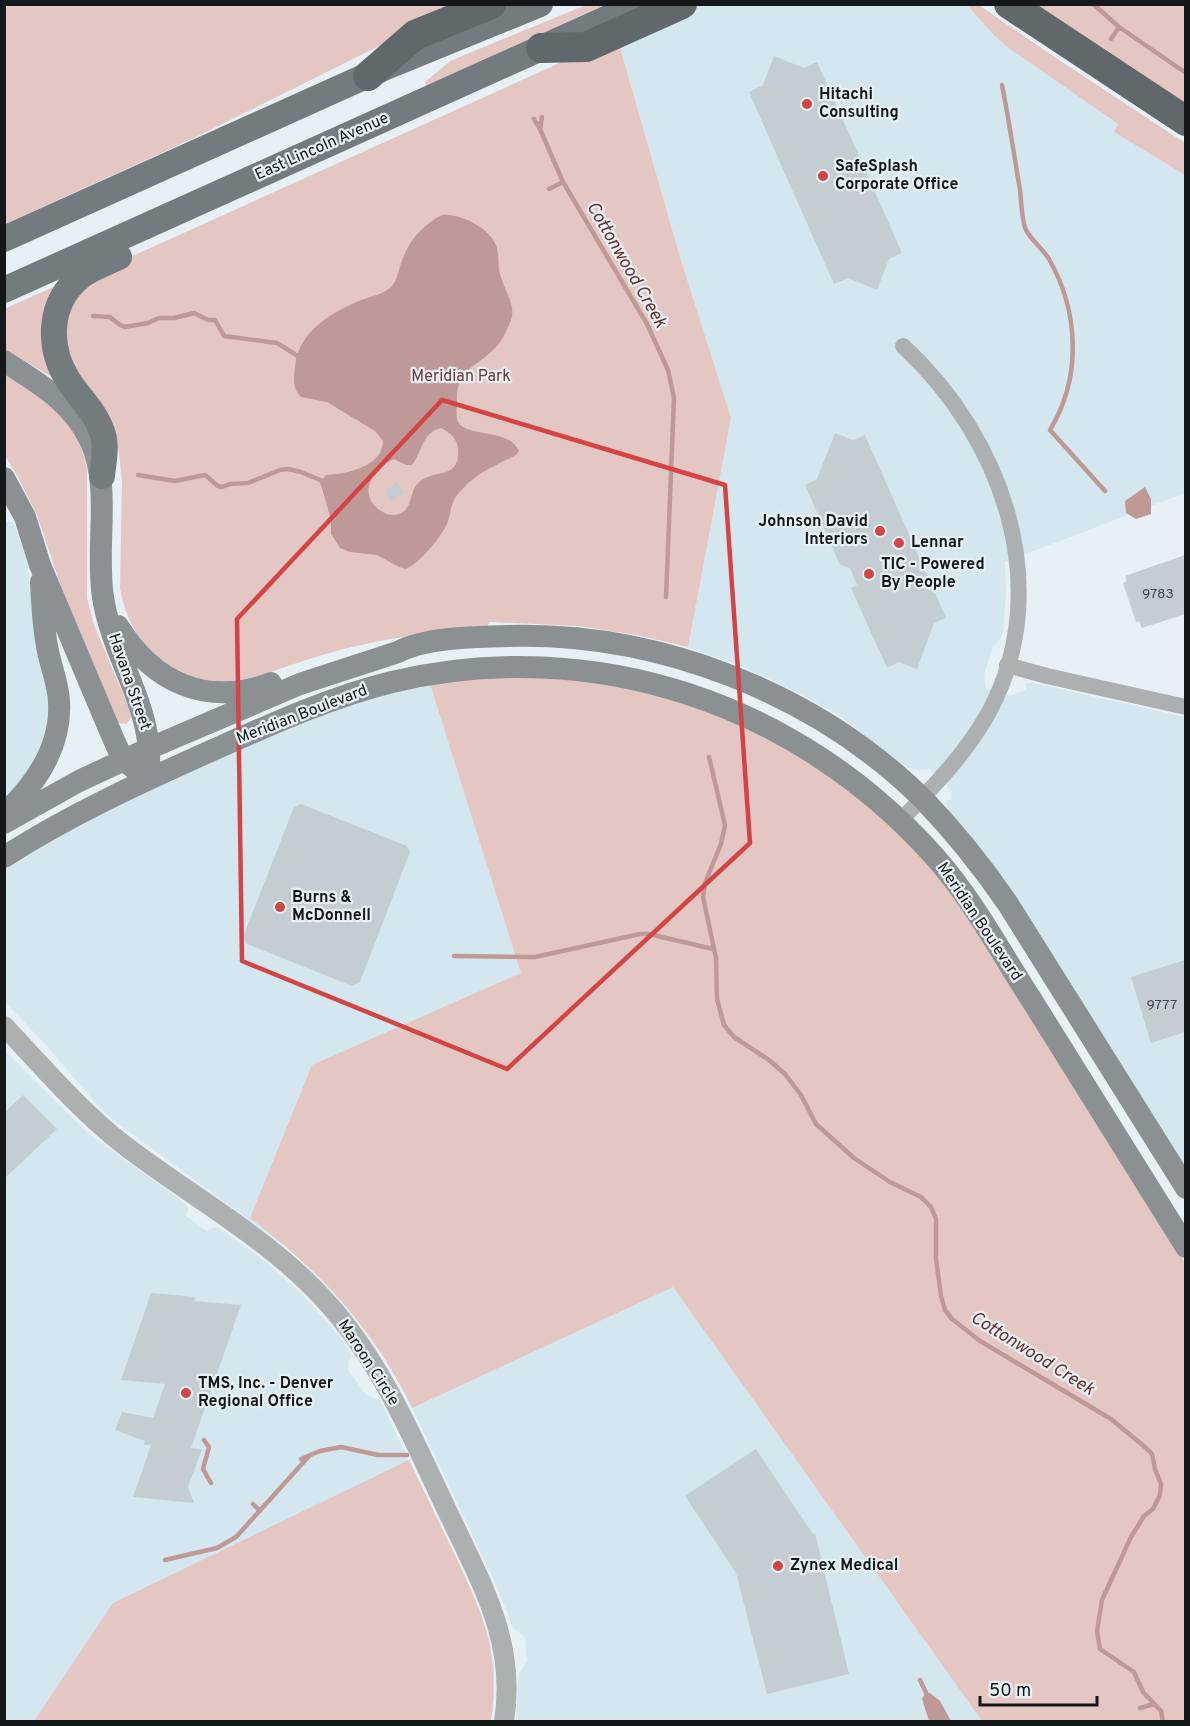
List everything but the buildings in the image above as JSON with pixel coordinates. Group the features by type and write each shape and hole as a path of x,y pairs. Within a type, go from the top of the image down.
{"highway":[{"path":"368,76 415,35 491,4"},
{"path":"541,48 586,47 682,4"},
{"path":"1009,4 1185,120"}],"main road":[{"path":"4,239 368,76 540,4"},
{"name":"East Lincoln Avenue","path":"4,290 639,4"},
{"path":"102,476 104,439 101,427 91,409 66,377 56,353 54,326 63,297 72,284 88,271 237,204 261,174"},
{"name":"Havana Street","path":"4,361 40,383 69,407 91,440 102,476 100,556 103,599 111,629 142,716 150,748 148,780"},
{"name":"Havana Street","path":"4,478 25,517 40,565 123,760 148,780"},
{"path":"4,814 36,779 50,753 57,729 59,701 45,635 40,565"},
{"path":"103,599 125,636 148,663 178,683 210,692 251,690 333,661 399,645 408,647"},
{"name":"Meridian Boulevard","path":"4,823 65,788 150,748 300,684 408,647 469,638 537,636 611,644 683,659 754,686 814,716 868,753 922,798 966,845 1008,904 1185,1188"},
{"name":"Meridian Boulevard","path":"4,857 84,812 148,780 294,715 367,689 441,673 490,668 547,668 612,675 694,695 747,716 815,753 859,785 900,821 941,865 971,905 1185,1246"}],"street":[{"path":"900,821 957,760 974,737 994,702 1007,665 1016,626 1019,588 1015,546 1006,507 988,461 963,417 935,379 903,346"},
{"path":"1007,665 1185,707"},
{"name":"Maroon Circle","path":"4,1026 95,1121 288,1264 322,1297 355,1337 395,1402 493,1609 503,1644 507,1674 504,1722"}],"highlighted area":[{"path":"442,400 725,485 750,843 507,1069 242,961 237,619"}],"shaded area":[{"path":"703,4 967,5 1010,49 1119,125 1114,132 1185,175 1185,493 1005,562 1006,592 1003,632 1000,640 993,646 984,675 986,688 1010,696 1026,689 1026,683 1033,683 1185,717 1185,1170 948,810 946,801 952,799 950,789 929,769 917,770 906,767 841,717 799,693 745,668 688,647 731,418 680,257 617,37 691,5 696,8"},
{"path":"442,215 449,215 465,219 487,233 496,245 500,273 512,309 511,320 498,345 468,370 460,382 457,419 467,429 506,439 519,451 464,487 453,501 447,524 440,536 423,556 406,569 377,555 350,552 340,548 331,534 331,519 320,482 326,475 352,471 370,463 377,457 383,441 375,431 327,402 301,397 295,387 294,375 298,354 310,332 341,309 390,288 396,280 404,255 412,241","holes":["441,428 452,436 458,448 458,458 451,470 418,483 408,506 401,513 390,515 378,509 369,495 369,488 375,474 394,459 406,465 412,465 426,438 435,430"]},
{"path":"1145,487 1151,499 1151,514 1136,519 1126,513 1125,501"},
{"path":"4,516 7,522 13,522 27,558 34,628 49,706 43,743 31,767 5,797"},
{"path":"430,684 522,973 673,1287 982,1721 516,1721 519,1673 527,1661 525,1637 513,1628 497,1587 406,1395 378,1347 332,1289 294,1253 117,1123 100,1108 5,1002 5,870 20,858 31,850 181,774 352,703"},
{"path":"4,1050 90,1135 184,1202 188,1209 186,1216 207,1231 214,1227 219,1228 263,1260 302,1294 339,1336 351,1354 348,1360 349,1371 366,1395 380,1400 480,1611 489,1638 494,1665 491,1721 5,1721"},
{"path":"930,1693 940,1701 951,1721 929,1721 922,1699 925,1694"}],"green space":[{"path":"4,5 472,5 391,40 192,139 5,224"},
{"path":"586,5 604,5 426,86 425,82 450,61"},
{"path":"967,5 979,5 1185,143 1185,175 1114,132 1118,124 1010,49"},
{"path":"1025,5 1185,5 1185,111"},
{"name":"Meridian Park","path":"617,37 680,257 731,418 688,647 637,635 578,626 489,622 487,628 408,636 352,647 241,680 210,681 179,670 162,660 139,637 122,599 120,588 122,483 119,453 116,440 66,359 64,312 95,273"},
{"path":"58,285 55,379 5,349 4,309"},
{"path":"4,373 38,392 76,433 87,470 87,598 94,625 132,716 127,724 118,723 65,598 37,515 5,456"},
{"path":"503,676 588,680 675,698 770,738 858,795 924,859 969,916 1185,1263 1185,1721 982,1721 673,1287 412,1408 381,1353 343,1303 322,1280 250,1218 312,1065 521,973 430,684"},
{"path":"409,1460 473,1594 487,1633 493,1674 491,1721 34,1721 113,1603"}],"waterway":[{"path":"1093,4 1119,27 1186,73"},
{"path":"1111,39 1119,27"},
{"path":"1002,85 1026,230 1049,259 1059,279 1071,322 1072,367 1068,388 1050,430 1105,491"},
{"name":"Cottonwood Creek","path":"542,117 540,129 563,182 647,324 668,370 674,398 666,597"},
{"name":"Cottonwood Creek","path":"534,119 540,129"},
{"path":"549,189 563,182"},
{"path":"93,316 110,317 125,327 148,323 159,318 174,318 194,313 208,320 215,320 224,336 277,343 301,358"},
{"path":"138,475 175,481 205,475 222,487 248,483 288,469 325,482"},
{"name":"Cottonwood Creek","path":"709,757 725,825 721,844 705,883 703,897 716,958 717,999 724,1025 734,1037 769,1060 785,1074 801,1095 816,1124 854,1158 890,1182 921,1197 931,1207 936,1219 936,1259 941,1296 945,1310 952,1319 980,1341 1111,1419 1152,1454 1161,1484 1160,1495 1153,1509 1144,1516 1131,1537 1102,1600 1097,1631 1100,1649 1134,1672 1143,1692 1161,1711 1163,1722"},
{"path":"454,956 535,957 640,934 649,934 713,949"},
{"path":"204,1440 209,1447 203,1469 211,1483"},
{"path":"301,1459 320,1451 341,1447 378,1455 407,1455"},
{"path":"165,1560 217,1548 236,1537 310,1455"},
{"path":"253,1504 260,1511"},
{"path":"920,1680 928,1697"},
{"path":"1140,1708 1154,1704"}],"place":[{"name":"Hitachi Consulting","path":"807,104"},
{"name":"SafeSplash Corporate Office","path":"823,176"},
{"name":"Johnson David Interiors","path":"880,531"},
{"name":"Lennar","path":"899,543"},
{"name":"TIC - Powered By People","path":"869,574"},
{"name":"Burns & McDonnell","path":"280,907"},
{"name":"TMS, Inc. - Denver Regional Office","path":"186,1393"},
{"name":"Zynex Medical","path":"778,1566"}]}
